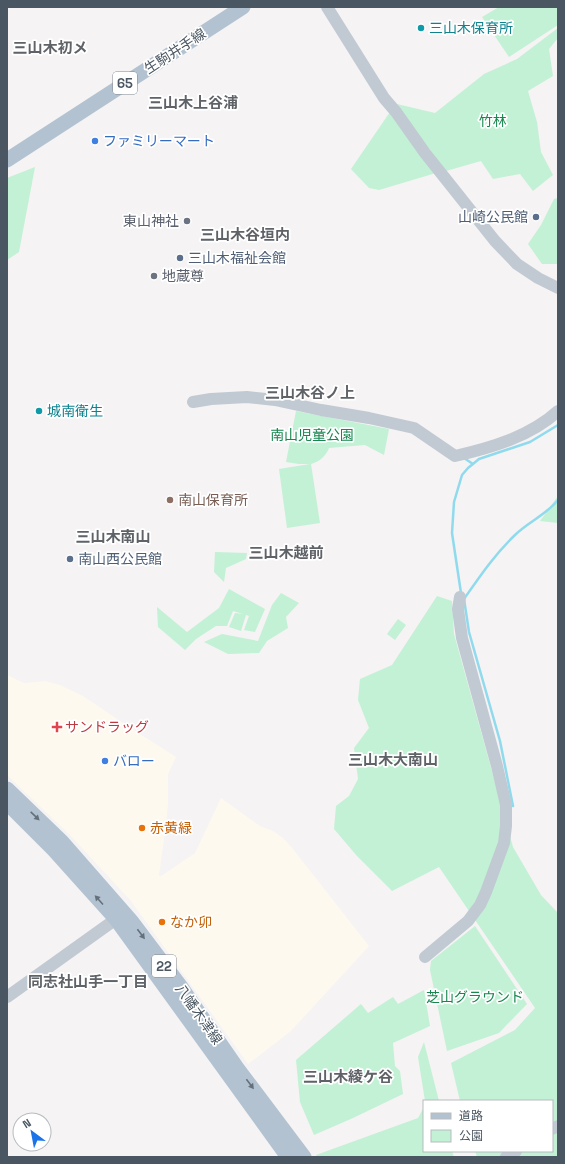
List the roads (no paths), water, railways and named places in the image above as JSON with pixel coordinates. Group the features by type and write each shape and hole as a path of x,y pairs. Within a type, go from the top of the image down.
{"main road":[{"name":"生駒井手線","path":"7,160 243,7"},
{"name":"八幡木津線","path":"7,789 62,842 304,1157"},
{"name":"八幡木津線","path":"7,803 120,916 288,1157"}],"street":[{"path":"327,7 384,98 396,112 424,153 495,241 517,264 538,278 558,288"},
{"path":"193,402 211,399 247,397 275,400 369,418 414,428 455,456 494,445 536,428 558,411"},
{"path":"425,957 468,921 480,905 504,843 506,826 506,805 497,766 462,638 458,609 460,597"},
{"path":"7,997 120,916"}],"waterway":[{"path":"461,593 452,533 454,502 462,475 479,459 530,442 558,425"},
{"path":"464,458 473,464"},
{"path":"513,806 500,741 469,632 464,599 508,542 520,530 548,510 558,500"}],"place":[{"name":"三山木保育所","path":"421,28"},
{"name":"ファミリーマート","path":"95,141"},
{"name":"山崎公民館","path":"536,217"},
{"name":"東山神社","path":"187,221"},
{"name":"三山木福祉会館","path":"180,258"},
{"name":"地蔵尊","path":"154,276"},
{"name":"城南衛生","path":"39,411"},
{"name":"南山保育所","path":"170,500"},
{"name":"南山西公民館","path":"70,559"},
{"name":"サンドラッグ","path":"57,727"},
{"name":"バロー","path":"105,761"},
{"name":"赤黄緑","path":"142,828"},
{"name":"なか卯","path":"162,922"}],"district":[{"name":"三山木初メ","path":"50,48"},
{"name":"三山木上谷浦","path":"193,103"},
{"name":"三山木谷垣内","path":"245,235"},
{"name":"三山木谷ノ上","path":"310,393"},
{"name":"三山木南山","path":"113,537"},
{"name":"三山木越前","path":"286,553"},
{"name":"三山木大南山","path":"393,760"},
{"name":"同志社山手一丁目","path":"88,982"},
{"name":"三山木綾ケ谷","path":"348,1077"}],"park label":[{"name":"竹林","path":"493,121"},
{"name":"南山児童公園","path":"312,435"},
{"name":"芝山グラウンド","path":"475,997"}]}
